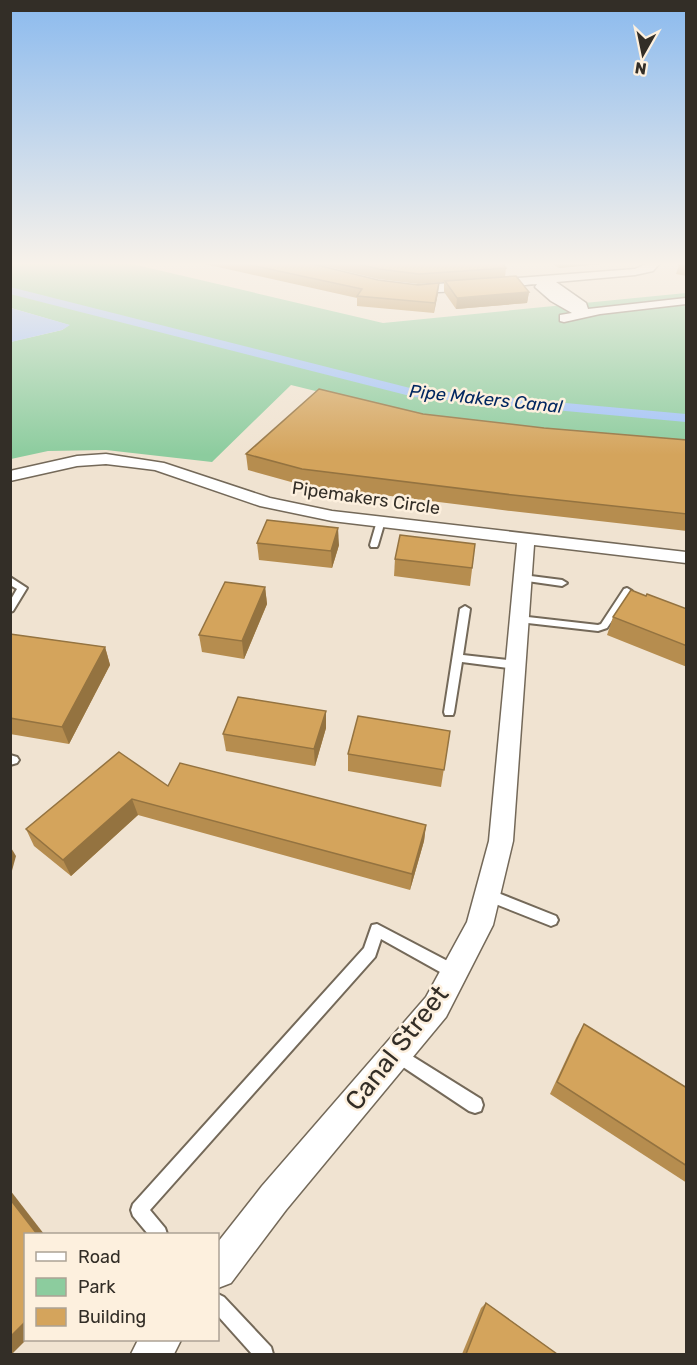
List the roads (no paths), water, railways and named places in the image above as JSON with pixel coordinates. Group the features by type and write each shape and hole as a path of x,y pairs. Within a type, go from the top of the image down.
{"street":[{"name":"Pipemakers Circle","path":"10,476 77,461 131,462 158,466 295,509 687,557"},
{"name":"Canal Street","path":"219,1269 436,1007 480,925 501,842 526,539"},
{"path":"150,1354 161,1341"}],"lane":[{"path":"374,545 381,521"},
{"path":"523,578 562,582"},
{"path":"10,580 22,588 10,609"},
{"path":"519,619 598,628 604,626 627,591"},
{"path":"449,712 465,609"},
{"path":"458,658 516,665"},
{"path":"488,895 551,921"},
{"path":"158,1233 139,1210 370,952 377,930 454,972"},
{"path":"396,1054 475,1105"},
{"path":"219,1304 264,1354"}],"water":[{"path":"11,327 67,327 62,330 11,342"}],"waterway":[{"name":"Pipe Makers Canal","path":"154,327 414,393 686,418"}]}
